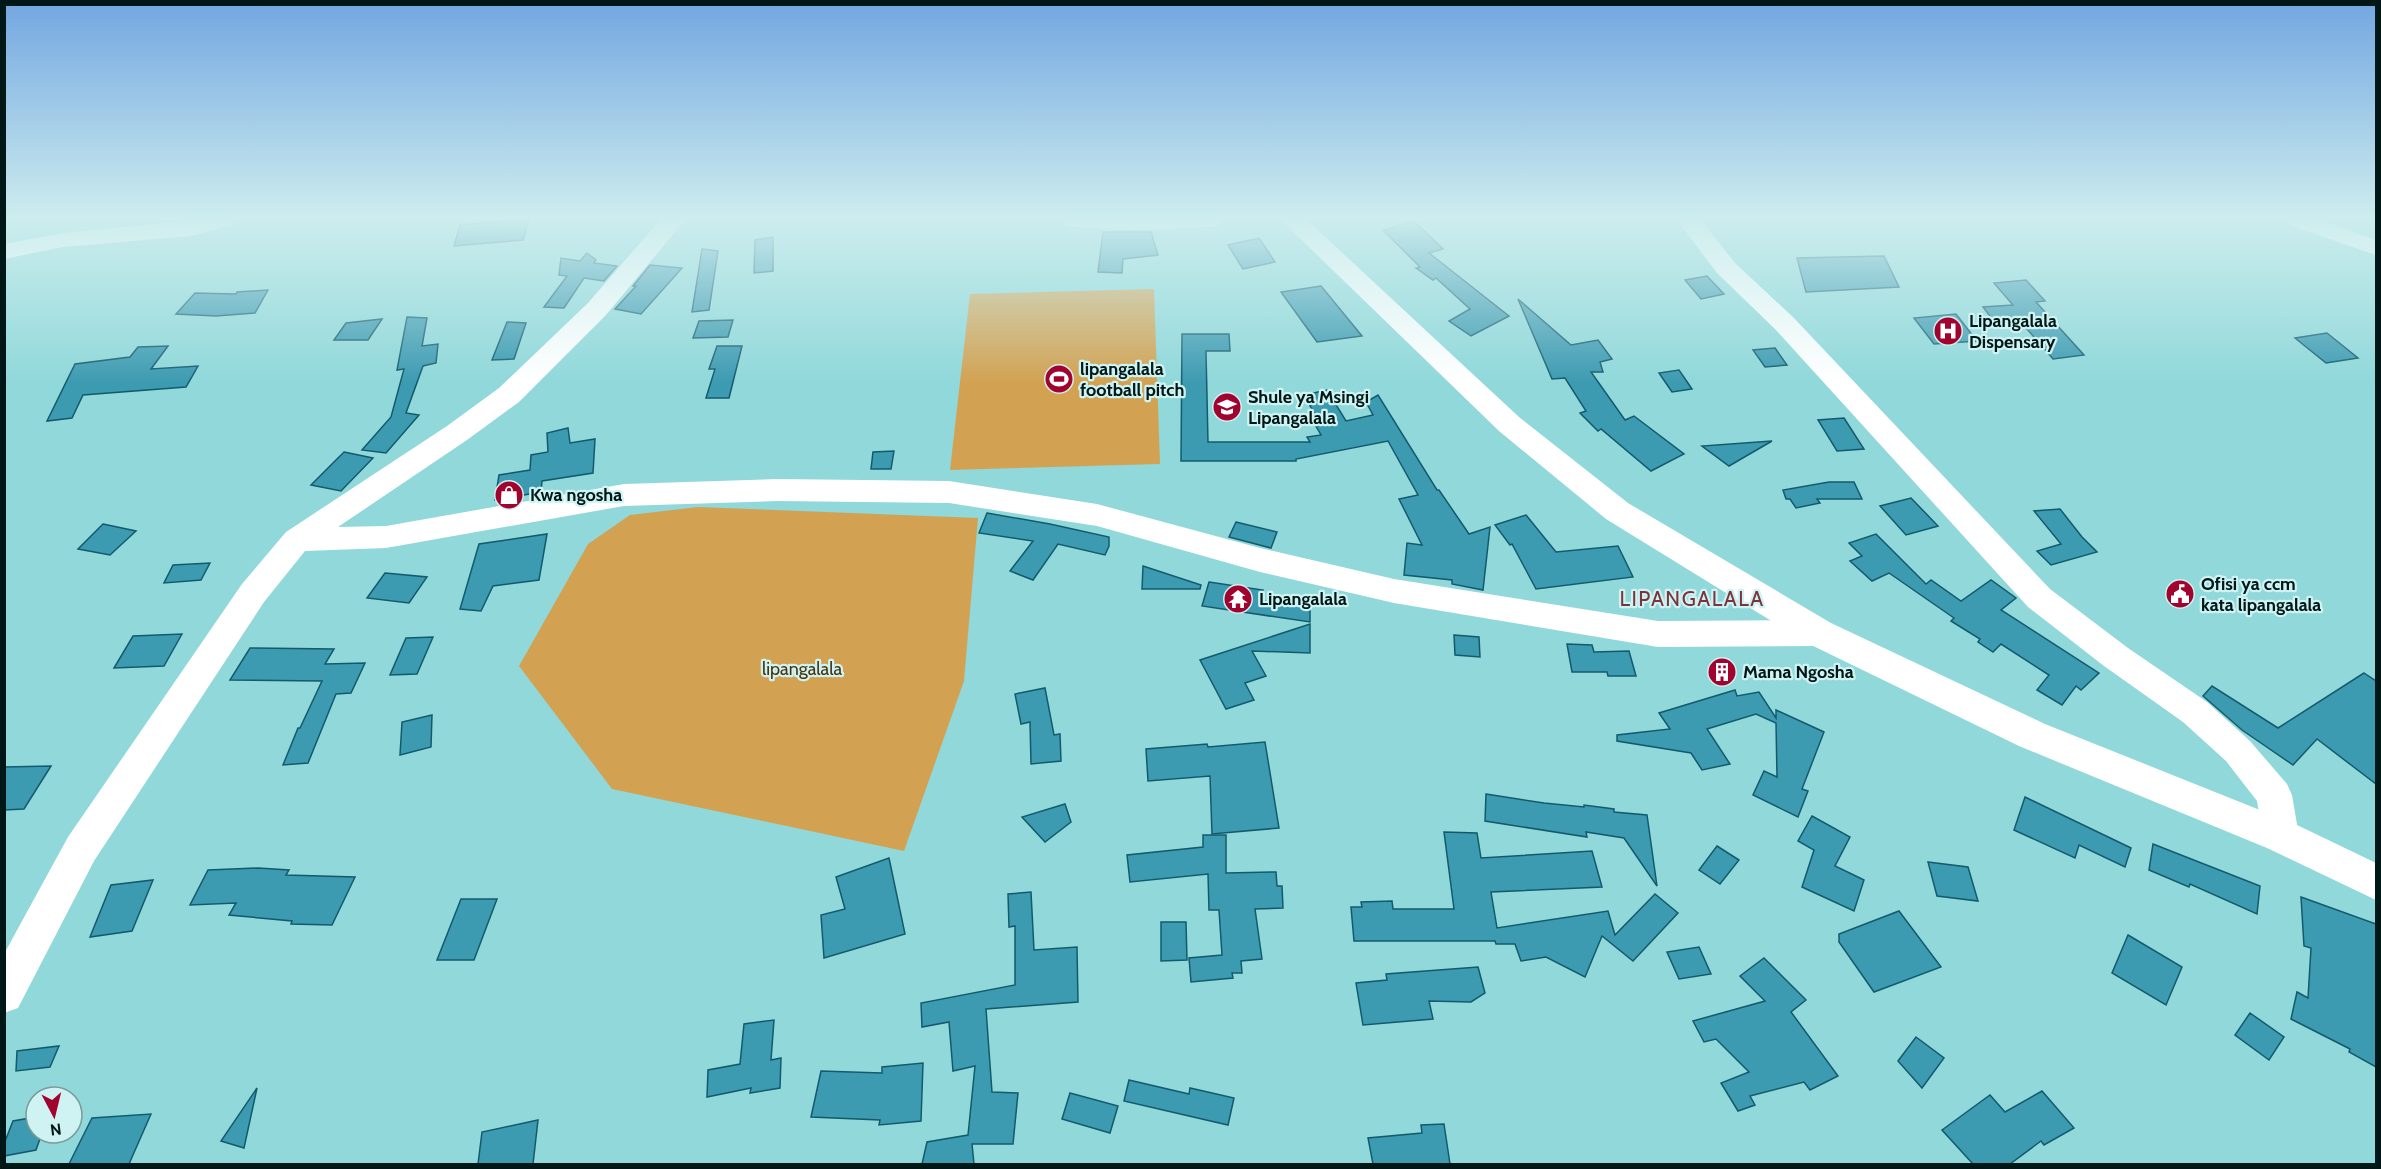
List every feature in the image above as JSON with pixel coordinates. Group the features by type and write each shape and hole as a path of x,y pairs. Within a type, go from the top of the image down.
{"main road":[{"path":"1351,275 1509,424 1617,511 1819,633 2032,735 2281,836 2376,882"}],"street":[{"path":"4,994 81,849 253,593 297,540 509,395 597,309 626,275"},
{"path":"1733,275 1784,323 2039,598 2116,657 2195,712 2238,751 2274,795 2281,836"},
{"path":"297,540 386,537 624,495 778,490 949,492 1097,515 1260,560 1394,591 1486,604 1658,634 1819,633"}],"green space":[{"name":"lipangalala football pitch","path":"1154,289 1160,464 950,470 970,294"},
{"name":"lipangalala","path":"698,507 978,518 964,681 904,851 612,789 519,666 588,544 630,515"}],"building":[{"path":"559,275 610,275 604,281 584,278 564,308 544,307 567,276"},
{"path":"642,275 676,275 641,314 615,309 636,286 633,286"},
{"path":"698,275 714,275 709,310 692,312"},
{"path":"1425,275 1456,275 1509,316 1471,336 1449,321 1470,309 1436,278 1433,280"},
{"path":"1801,275 1893,275 1899,287 1806,292"},
{"path":"1707,276 1724,294 1701,299 1685,280"},
{"path":"2026,280 2045,301 2036,302 2084,355 2053,359 2021,322 1996,324 1983,307 2013,305 1994,283"},
{"path":"1321,286 1362,336 1317,342 1281,292"},
{"path":"268,290 255,313 216,316 176,314 195,293 236,294 237,292"},
{"path":"1518,299 1571,345 1598,340 1612,359 1600,362 1603,372 1591,372 1625,420 1634,416 1684,454 1651,471 1601,429 1598,431 1580,413 1586,411 1565,378 1552,379"},
{"path":"1956,314 1977,341 1934,344 1914,318"},
{"path":"407,317 427,318 422,346 438,344 436,363 423,366 406,413 419,415 386,453 362,450 391,417 404,369 397,370"},
{"path":"382,319 368,340 334,340 346,323"},
{"path":"733,320 728,337 693,338 699,321"},
{"path":"507,322 526,323 514,359 492,360"},
{"path":"2327,333 2358,358 2326,363 2295,338"},
{"path":"1182,334 1229,334 1230,351 1206,351 1208,442 1310,442 1307,437 1321,435 1309,414 1314,413 1304,395 1327,390 1346,421 1373,415 1366,402 1378,395 1437,490 1469,534 1490,527 1483,590 1452,584 1452,580 1404,575 1407,543 1422,545 1399,499 1418,495 1388,441 1296,459 1296,461 1181,461"},
{"path":"168,346 151,369 198,366 186,387 83,395 72,418 47,421 75,364 130,357 138,347"},
{"path":"717,346 742,346 729,398 706,398 715,369 709,369"},
{"path":"1775,348 1787,365 1765,367 1753,350"},
{"path":"1679,370 1692,389 1672,392 1659,373"},
{"path":"1844,418 1864,449 1837,451 1818,420"},
{"path":"568,428 570,443 595,439 593,473 542,481 541,492 495,500 499,475 530,470 531,455 548,452 547,433"},
{"path":"1772,441 1729,466 1702,446"},
{"path":"894,451 891,469 871,469 873,452"},
{"path":"344,452 373,458 341,491 311,485"},
{"path":"1829,482 1854,482 1862,499 1817,499 1820,503 1796,508 1790,499 1786,499 1783,490"},
{"path":"1911,498 1938,526 1906,535 1880,506"},
{"path":"2060,509 2097,552 2051,565 2037,551 2061,544 2034,511"},
{"path":"987,513 1109,537 1109,546 1105,555 1058,544 1033,580 1010,571 1033,541 979,533"},
{"path":"1526,515 1556,552 1618,546 1633,577 1536,589 1512,544 1510,545 1495,525"},
{"path":"1236,522 1277,532 1271,548 1229,537"},
{"path":"103,524 136,531 110,555 78,549"},
{"path":"547,534 539,580 493,586 481,611 460,609 479,544"},
{"path":"1876,534 1926,584 1931,580 1961,601 1991,580 2016,598 2001,610 2099,673 2081,690 2076,686 2062,705 2037,690 2049,675 2001,644 1993,652 1978,642 1980,639 1951,621 1954,618 1889,573 1872,581 1850,561 1862,556 1849,543"},
{"path":"210,563 201,580 164,583 173,565"},
{"path":"1143,566 1201,585 1200,589 1142,589"},
{"path":"385,573 427,577 409,603 367,598"},
{"path":"1209,582 1263,590 1260,601 1310,603 1310,622 1202,606"},
{"path":"1310,624 1310,653 1252,651 1266,676 1245,683 1254,700 1226,709 1200,660"},
{"path":"182,634 164,666 114,668 133,636"},
{"path":"1454,635 1479,637 1480,657 1455,655"},
{"path":"433,637 417,674 390,675 406,638"},
{"path":"1567,644 1592,645 1594,652 1629,651 1636,676 1608,676 1607,672 1572,672"},
{"path":"250,648 334,649 325,664 365,663 351,693 336,694 308,763 283,765 298,728 322,681 230,680"},
{"path":"2364,673 2376,681 2376,784 2317,739 2293,765 2242,730 2203,696 2212,686 2278,728"},
{"path":"1045,688 1054,735 1060,734 1061,761 1031,764 1030,722 1021,724 1015,694"},
{"path":"1735,690 1737,696 1759,692 1776,718 1776,710 1824,732 1802,789 1808,791 1798,817 1753,795 1764,771 1777,777 1776,723 1756,714 1707,729 1730,764 1702,770 1691,753 1617,741 1617,735 1670,729 1659,713"},
{"path":"432,715 431,747 400,755 402,722"},
{"path":"1265,742 1279,828 1212,834 1210,776 1148,781 1146,749"},
{"path":"51,766 24,809 4,810 4,767"},
{"path":"1486,794 1647,815 1657,886 1624,838 1586,832 1587,837 1485,821"},
{"path":"2025,797 2131,848 2125,867 2079,845 2075,858 2014,830"},
{"path":"1065,804 1071,822 1045,842 1022,817"},
{"path":"1812,816 1850,837 1835,866 1864,880 1854,911 1802,887 1814,850 1798,841"},
{"path":"1444,832 1477,833 1481,858 1592,851 1602,887 1491,892 1497,928 1608,911 1615,935 1655,894 1678,913 1633,961 1602,936 1585,977 1546,957 1521,961 1515,944 1496,944 1495,941 1354,941 1351,907 1362,907 1361,902 1392,901 1393,909 1454,909"},
{"path":"1203,835 1226,835 1226,873 1276,872 1277,886 1282,886 1283,908 1255,909 1262,959 1241,961 1242,973 1232,973 1233,978 1191,982 1189,958 1222,955 1219,910 1209,910 1208,874 1130,882 1127,855 1203,847"},
{"path":"2153,844 2260,886 2257,914 2190,884 2189,887 2149,870"},
{"path":"1717,846 1739,860 1720,884 1699,870"},
{"path":"889,858 905,934 824,958 821,915 845,909 836,877"},
{"path":"1928,862 1968,867 1978,901 1937,896"},
{"path":"258,868 289,870 286,875 355,877 332,925 291,924 292,921 229,915 236,903 190,905 208,870"},
{"path":"153,880 132,931 90,937 111,885"},
{"path":"1031,892 1034,950 1077,947 1078,1002 986,1009 992,1092 1018,1093 1013,1144 972,1144 974,1164 922,1164 927,1142 968,1135 975,1066 953,1071 949,1022 922,1027 921,1003 1015,985 1015,926 1009,927 1008,894"},
{"path":"2301,897 2376,924 2376,1067 2349,1052 2350,1049 2291,1019 2297,992 2308,998 2311,948 2304,946"},
{"path":"461,899 497,899 474,960 437,960"},
{"path":"1899,911 1941,967 1874,992 1839,942 1839,934"},
{"path":"1161,922 1186,922 1187,960 1161,961"},
{"path":"2128,935 2182,967 2166,1005 2112,973"},
{"path":"1699,947 1711,974 1679,979 1667,952"},
{"path":"1764,958 1806,1000 1791,1012 1838,1076 1810,1090 1804,1082 1750,1096 1755,1105 1738,1111 1721,1083 1749,1072 1716,1039 1704,1042 1693,1021 1765,1001 1740,976"},
{"path":"1478,967 1485,993 1471,1002 1429,1001 1433,1019 1363,1025 1356,983 1387,980 1386,974"},
{"path":"2250,1013 2284,1037 2269,1060 2235,1035"},
{"path":"774,1020 771,1060 781,1058 780,1088 750,1093 751,1088 707,1097 708,1070 740,1064 744,1024"},
{"path":"1916,1037 1944,1058 1922,1088 1898,1061"},
{"path":"59,1046 50,1067 16,1071 17,1051"},
{"path":"923,1063 921,1121 879,1125 880,1120 811,1117 821,1071 882,1073 882,1067"},
{"path":"1129,1080 1189,1094 1190,1088 1234,1098 1228,1125 1124,1101"},
{"path":"257,1088 244,1148 221,1141"},
{"path":"2042,1091 2074,1128 2044,1145 2041,1141 2010,1164 1973,1164 1942,1130 1990,1095 2005,1112"},
{"path":"1070,1093 1118,1106 1110,1133 1062,1119"},
{"path":"151,1114 129,1164 69,1164 78,1145 84,1145 84,1134 92,1118"},
{"path":"24,1119 24,1145 38,1145 36,1150 4,1156 4,1144 13,1121"},
{"path":"538,1120 533,1164 478,1164 482,1132"},
{"path":"1444,1124 1450,1164 1373,1164 1368,1138 1422,1133 1421,1125"}],"place":[{"name":"Lipangalala Dispensary","path":"1948,331"},
{"name":"lipangalala football pitch","path":"1059,379"},
{"name":"Shule ya Msingi Lipangalala","path":"1227,407"},
{"name":"Kwa ngosha","path":"509,495"},
{"name":"Ofisi ya ccm kata lipangalala","path":"2180,594"},
{"name":"Lipangalala","path":"1238,599"},
{"name":"Mama Ngosha","path":"1722,672"}],"district":[{"name":"LIPANGALALA","path":"1692,598"}]}
